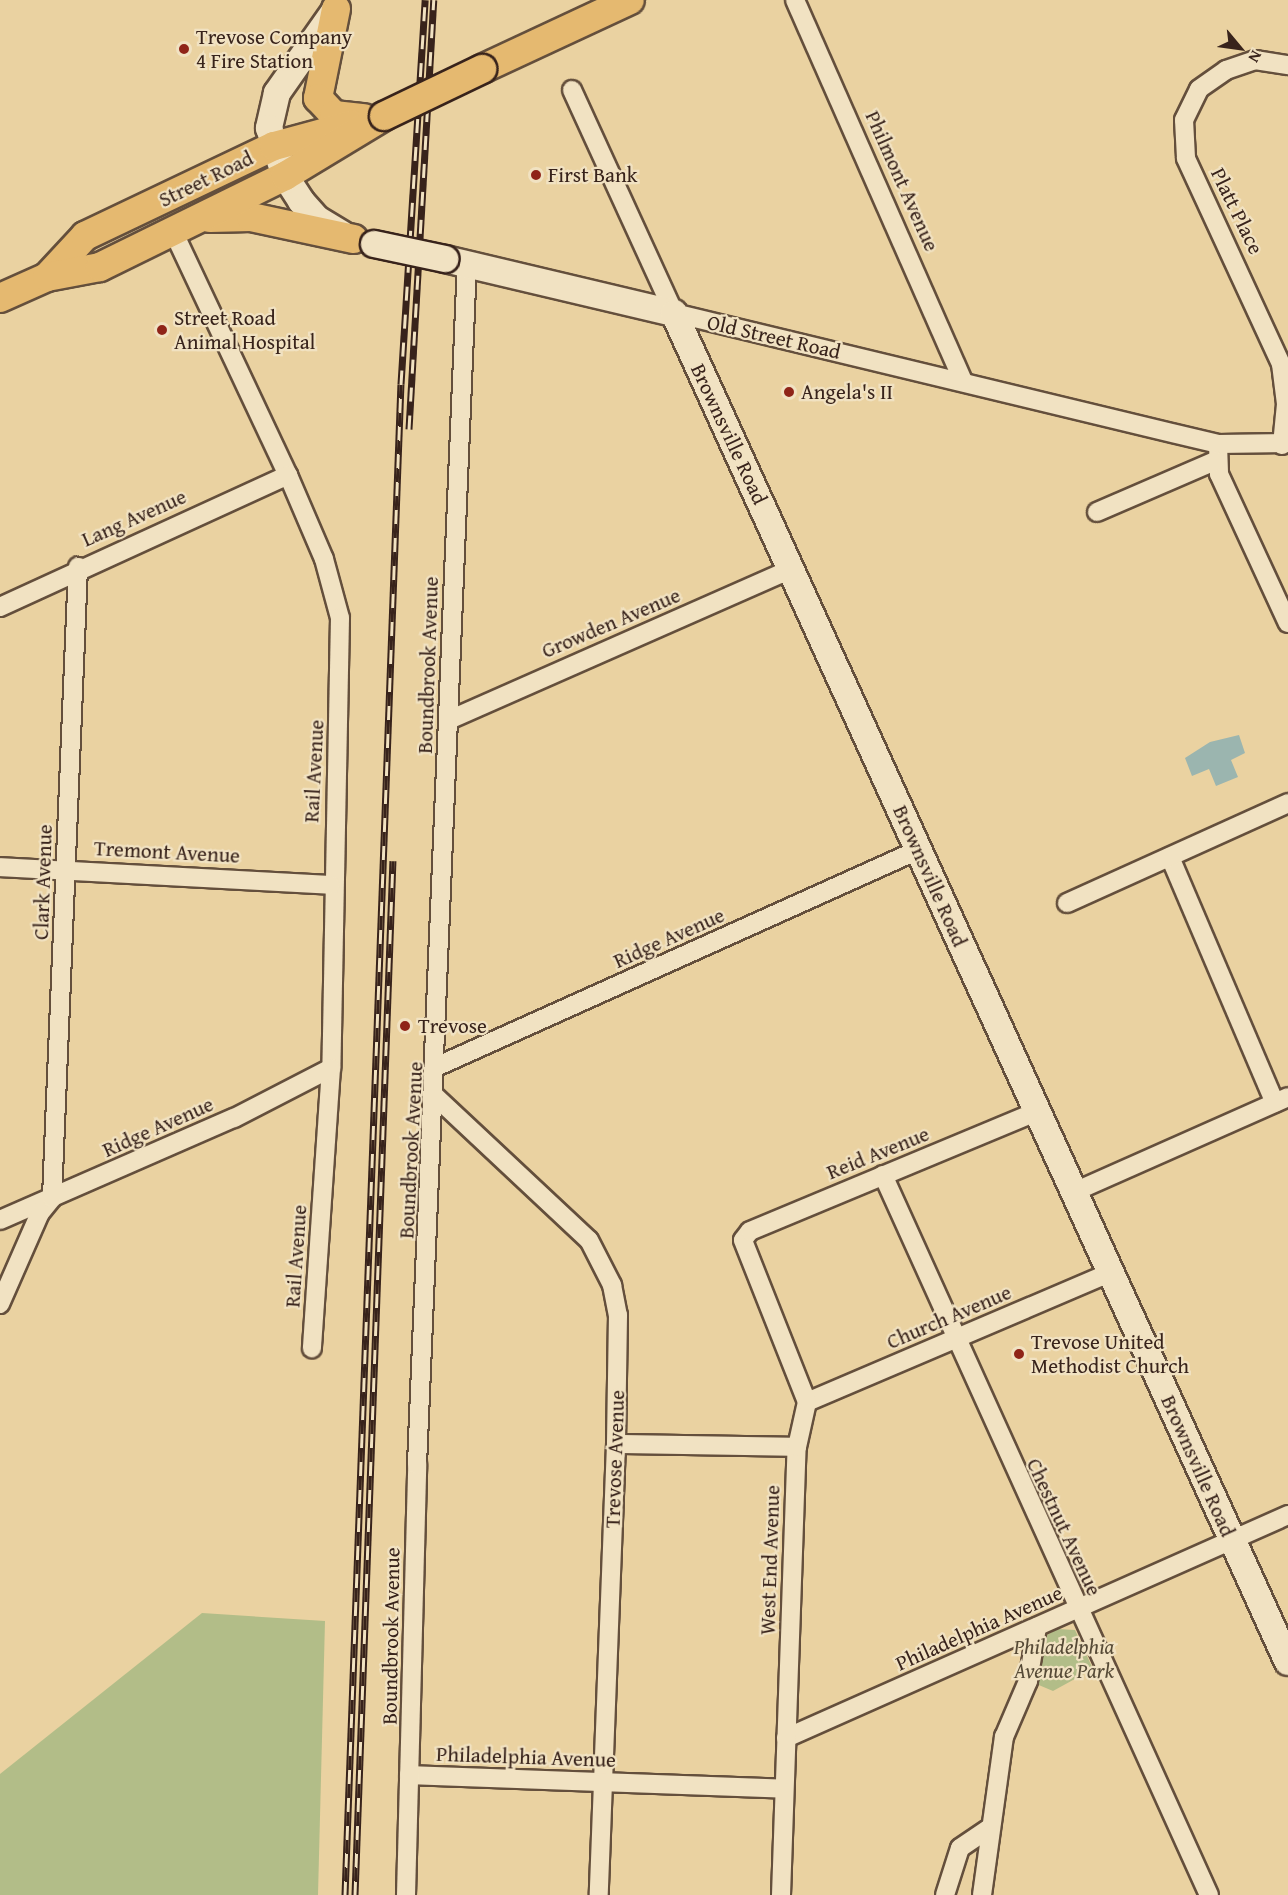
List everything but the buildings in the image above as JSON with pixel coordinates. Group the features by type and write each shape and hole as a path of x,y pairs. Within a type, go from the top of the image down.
{"main road":[{"name":"Street Road","path":"0,298 47,277 100,267 285,176 384,116 630,0"},
{"path":"338,4 319,74 320,104 345,118 384,116"},
{"name":"Street Road","path":"47,277 86,236 274,146 384,116"},
{"path":"183,226 251,217 364,242"}],"street":[{"name":"Philmont Avenue","path":"795,0 963,381"},
{"path":"285,176 269,128 277,93 338,4"},
{"name":"Platt Place","path":"1285,444 1286,404 1281,364 1186,158 1184,120 1199,89 1226,70 1255,60 1288,65"},
{"name":"Brownsville Road","path":"572,90 792,569 1035,1113 1074,1191 1108,1273 1288,1662"},
{"name":"Old Street Road","path":"285,176 317,219 364,242 456,261 963,381 1217,453 1285,444"},
{"name":"Rail Avenue","path":"183,226 324,559 340,618 331,885 331,1068 312,1348"},
{"name":"Boundbrook Avenue","path":"406,1895 449,720 456,261"},
{"path":"1097,512 1217,453 1288,623"},
{"name":"Lang Avenue","path":"0,607 78,567 288,475"},
{"name":"Clark Avenue","path":"52,1198 78,567"},
{"name":"Growden Avenue","path":"449,720 792,569"},
{"path":"1067,903 1288,803"},
{"name":"Ridge Avenue","path":"438,1066 918,850"},
{"path":"1074,1191 1282,1100 1170,856"},
{"name":"Tremont Avenue","path":"0,867 331,885"},
{"name":"Ridge Avenue","path":"0,1220 331,1068"},
{"name":"Trevose Avenue","path":"436,1097 540,1189 600,1252 618,1315 616,1444 599,1895"},
{"name":"Reid Avenue","path":"807,1402 742,1240 750,1231 1035,1113"},
{"name":"Chestnut Avenue","path":"883,1175 1209,1895"},
{"path":"0,1304 40,1213 52,1198"},
{"name":"Church Avenue","path":"807,1402 1108,1273"},
{"name":"West End Avenue","path":"781,1895 797,1447 807,1402"},
{"path":"616,1444 797,1447"},
{"name":"Philadelphia Avenue","path":"786,1738 1288,1515"},
{"path":"982,1895 1004,1737 1028,1681 1036,1627"},
{"name":"Philadelphia Avenue","path":"410,1775 784,1790"},
{"path":"945,1895 960,1848 992,1827"}],"green space":[{"path":"202,1613 325,1621 318,1895 0,1895 0,1774"},
{"name":"Philadelphia Avenue Park","path":"1058,1629 1075,1630 1093,1669 1053,1691 1034,1683 1045,1636"}],"water":[{"path":"1239,735 1245,753 1231,760 1238,777 1216,786 1209,769 1192,776 1185,758 1210,742"}],"railway":[{"path":"345,1895 401,384 425,0"},
{"path":"409,429 434,0"},
{"path":"355,1895 393,861"}],"place":[{"name":"Trevose Company 4 Fire Station","path":"184,49"},
{"name":"First Bank","path":"536,175"},
{"name":"Street Road Animal Hospital","path":"162,330"},
{"name":"Angela's II","path":"789,392"},
{"name":"Trevose","path":"405,1026"},
{"name":"Trevose United Methodist Church","path":"1019,1354"}]}
